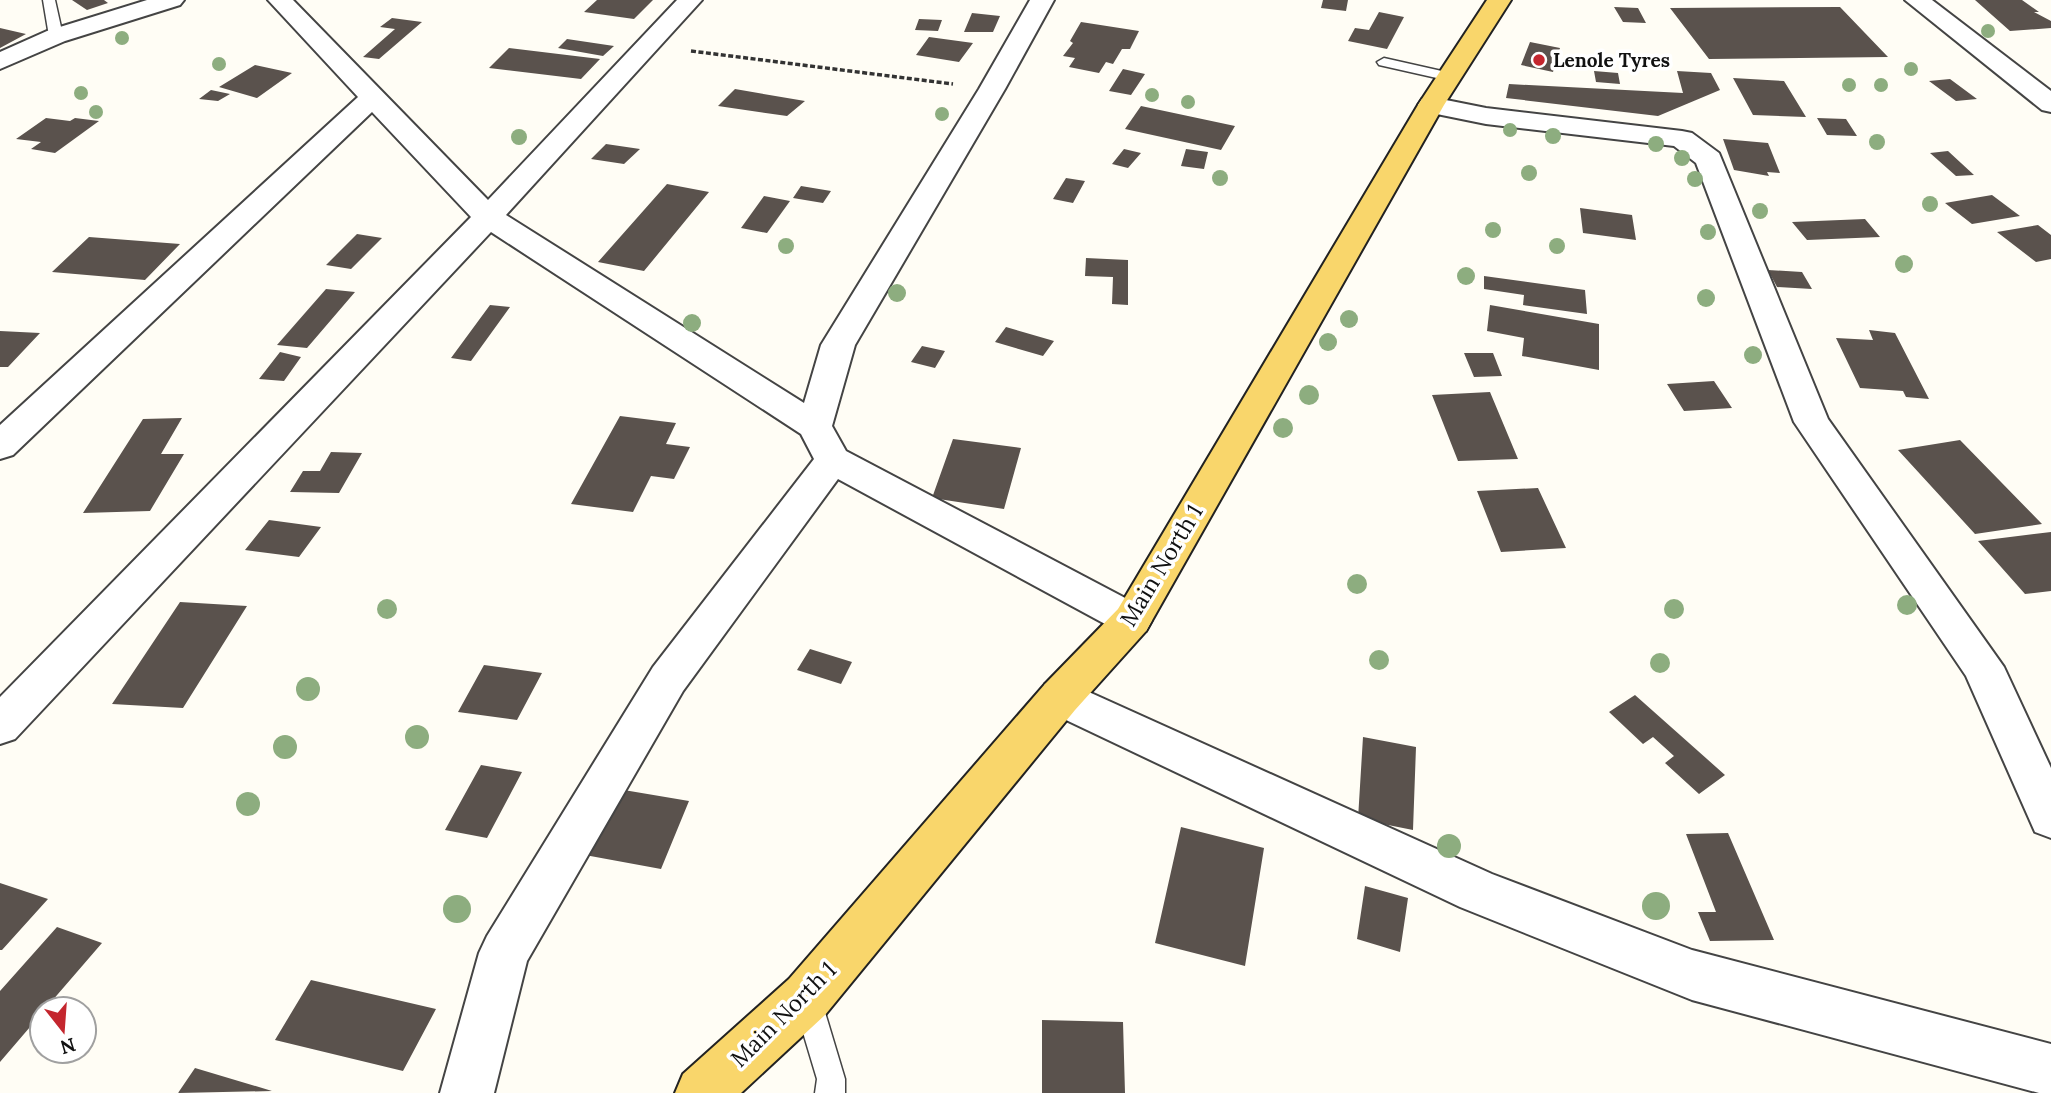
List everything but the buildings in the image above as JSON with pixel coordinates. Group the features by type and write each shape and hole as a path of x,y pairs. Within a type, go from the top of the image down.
{"main road":[{"name":"Main North 1","path":"702,1093 807,997 1060,697 1132,620 1440,91 1499,0"}],"street":[{"path":"0,61 56,36 172,0"},
{"path":"280,0 488,217 824,443 1132,620"},
{"path":"0,726 488,217 690,0"},
{"path":"467,1093 504,953 668,679 824,443 838,345 992,89 1042,0"},
{"path":"1917,0 2051,104"},
{"path":"1440,91 1486,116 1682,139 1709,159 1812,422 1983,667 2049,808"},
{"path":"0,446 374,96"},
{"path":"1060,697 1477,891 1692,975 2051,1070"}],"lane":[{"path":"50,0 56,36"},
{"path":"1384,62 1440,91"},
{"path":"807,997 831,1079 830,1093"}],"path":[{"path":"647,45 992,89"}],"place":[{"name":"Lenole Tyres","path":"1539,60"}]}
